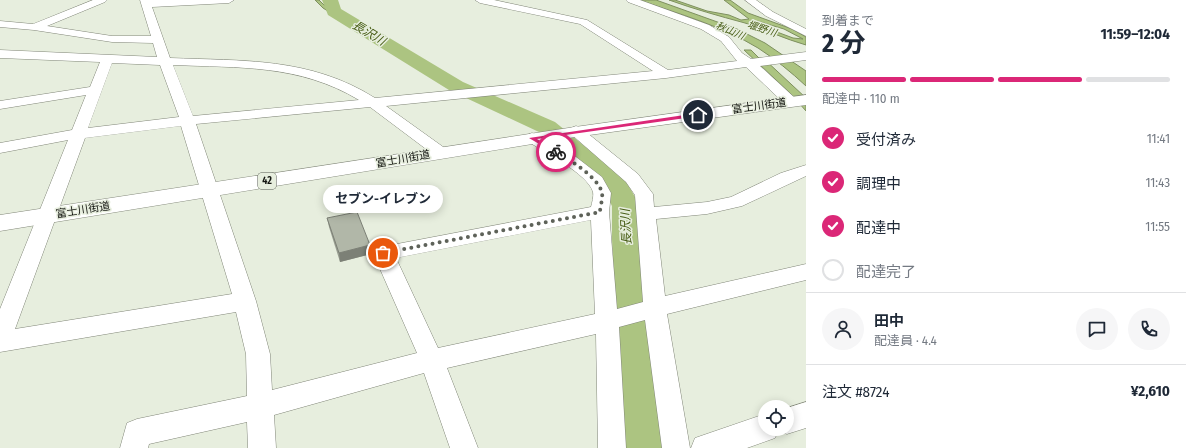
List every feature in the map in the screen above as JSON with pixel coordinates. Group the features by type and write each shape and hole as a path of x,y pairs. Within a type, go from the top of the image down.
{"main road":[{"name":"富士川街道","path":"0,223 208,191 440,152 798,101"}],"street":[{"path":"34,27 102,0"},
{"path":"229,0 146,2 165,62 187,120 208,191 245,301 258,354 262,448"},
{"path":"480,0 583,22 666,74"},
{"path":"630,0 716,33 725,39 738,56 751,63 798,101"},
{"path":"750,0 758,8 806,32"},
{"path":"0,24 34,27 112,39 158,40"},
{"path":"0,54 288,68 310,73 336,82 359,94 440,152"},
{"path":"0,148 77,134 187,120 666,74 806,56"},
{"path":"0,338 107,59"},
{"path":"0,105 94,90"},
{"path":"576,132 632,178 644,194 655,308 676,448"},
{"path":"532,138 570,160 596,182 602,193 600,212 608,321 612,448"},
{"path":"645,214 708,208 736,202 787,177 806,170"},
{"path":"464,448 432,360 383,253 600,212"},
{"path":"134,448 137,433 260,406 432,360 608,321 655,308 806,272"},
{"path":"0,342 245,301"},
{"path":"794,419 806,415"},
{"path":"705,448 758,430"}],"water":[{"path":"315,0 319,0 326,7 329,6 328,0 333,0 336,10 409,53 400,57 323,8"},
{"name":"秋山川","path":"639,0 656,0 737,29 765,43 806,71 806,86 771,57 744,40 700,21"},
{"name":"堰野川","path":"669,0 675,0 707,11 729,15 741,20 749,19 724,0 730,0 748,13 792,29 806,37 806,45 745,23","holes":["757,21 784,29 803,39 793,38 753,23"]},
{"path":"744,50 751,50 759,58 763,58 806,98 806,111 791,94"}],"building":[{"path":"357,212 370,245 339,253 327,218"}],"waterway":[{"name":"長沢川","path":"330,0 334,12 456,86 547,127 615,185 626,206 627,239 644,448"}],"way so far":[{"path":"383,253 600,212 602,193 596,182 570,160 556,152"}],"place":[{"name":"セブン-イレブン","path":"383,253"}],"route":[{"path":"556,152 532,138 698,115"}]}
